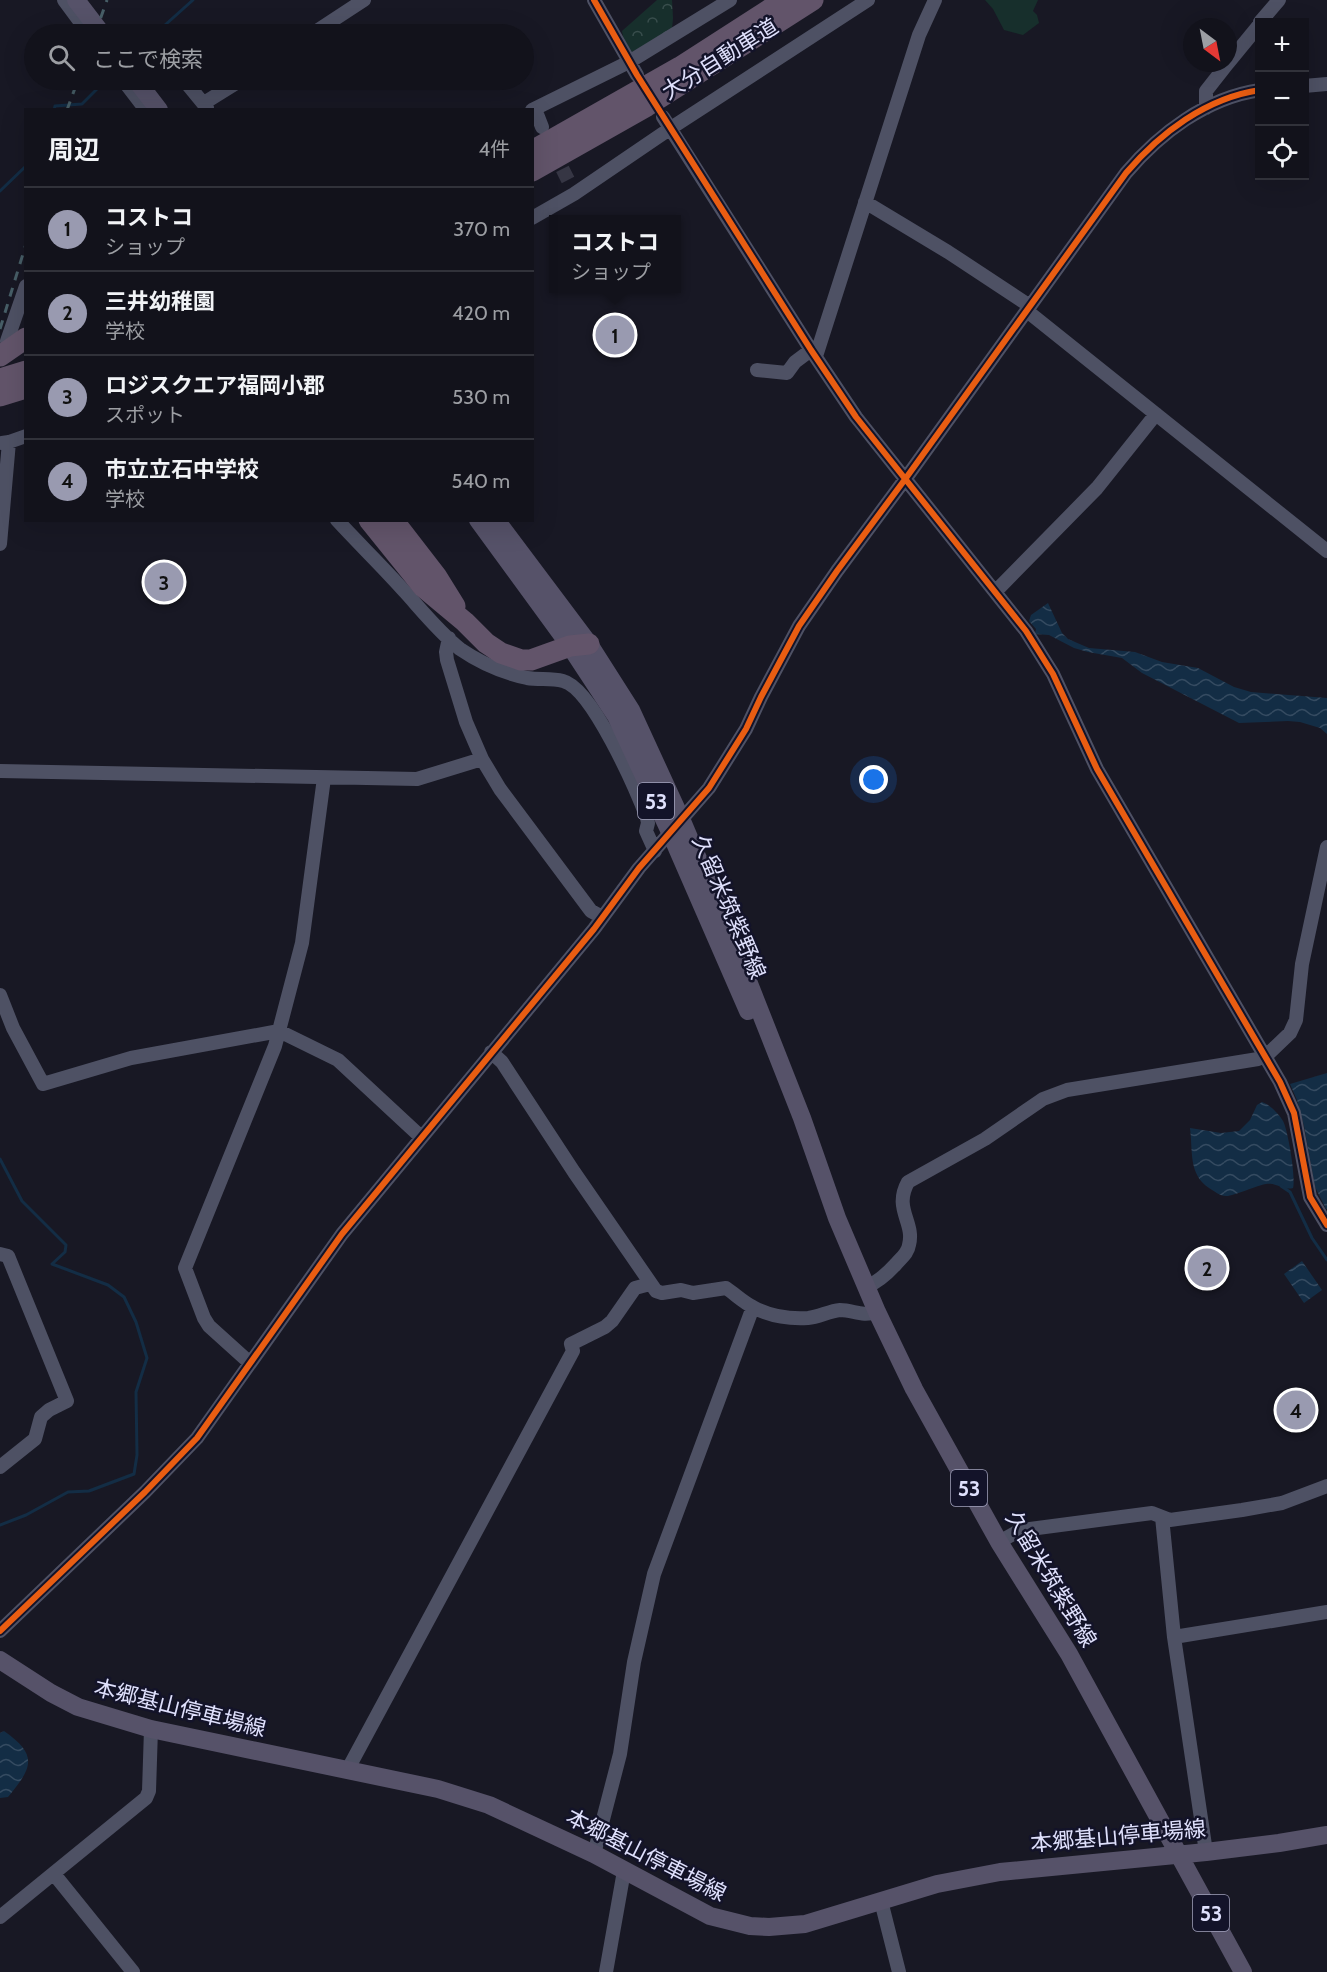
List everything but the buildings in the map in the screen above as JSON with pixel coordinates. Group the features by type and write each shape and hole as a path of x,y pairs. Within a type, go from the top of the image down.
{"highway":[{"name":"大分自動車道","path":"534,150 670,73 783,0"},
{"name":"大分自動車道","path":"534,170 660,117 813,0"},
{"path":"534,180 578,153 660,117"},
{"path":"0,379 24,372"},
{"path":"0,396 24,389"},
{"path":"0,404 24,397"},
{"path":"376,522 423,587 486,643 501,653 521,660 531,660 580,645"}],"main road":[{"path":"76,0 94,24"},
{"name":"久留米筑紫野線","path":"480,522 631,710 676,826 724,920 796,1103 837,1218 877,1312 914,1389 999,1542 1069,1654 1243,1972"},
{"name":"久留米筑紫野線","path":"497,522 580,645"},
{"name":"本郷基山停車場線","path":"0,1660 51,1693 78,1707 151,1729 438,1788 489,1804 594,1854 710,1916 750,1926 769,1928 805,1924 937,1884 1000,1872 1206,1852 1327,1835"}],"street":[{"path":"64,0 82,24"},
{"path":"327,24 364,0"},
{"path":"594,0 637,75"},
{"path":"534,109 629,62 730,0"},
{"path":"534,217 574,194 660,117 868,0"},
{"path":"757,370 787,372 795,362 814,353 919,35 934,0"},
{"path":"1264,18 1279,0"},
{"path":"1237,52 1255,29"},
{"path":"1206,108 1206,90 1221,72"},
{"path":"1309,86 1327,84"},
{"path":"192,90 206,106 227,90"},
{"path":"0,1631 145,1492 206,1427 342,1234 594,929 623,888 709,788 732,753 799,626 1102,204 1138,159 1159,138 1206,108 1235,96 1255,91"},
{"path":"534,111 542,127"},
{"path":"660,117 856,417 1026,631 1053,675 1097,769 1280,1082 1294,1113 1310,1197 1327,1226"},
{"path":"568,180 574,194"},
{"path":"865,202 948,252 1028,309 1327,551"},
{"path":"11,345 24,294"},
{"path":"995,592 1097,488 1156,414"},
{"path":"0,544 4,443 24,437"},
{"path":"339,522 460,648 484,663 526,677 564,681 573,685 600,721 621,756 648,818 646,831 656,851"},
{"path":"449,638 446,651 447,660 466,722 482,759 500,789 591,911 602,917"},
{"path":"0,771 417,779 482,759"},
{"path":"250,1364 209,1326 185,1268 275,1046 302,944 324,778"},
{"path":"866,1287 876,1283 889,1271 909,1247 910,1239 902,1203 902,1192 908,1182 985,1139 1042,1100 1067,1090 1244,1062 1266,1056 1290,1033 1296,1020 1302,964 1327,847"},
{"path":"0,995 13,1028 43,1084 131,1058 279,1031 338,1060 421,1137"},
{"path":"491,1052 502,1062 650,1284 657,1291 662,1293 681,1290 693,1293 726,1288 753,1307 772,1315 792,1318 810,1318 841,1310 869,1315 877,1312"},
{"path":"0,1254 8,1257 67,1401 41,1417 34,1439 0,1467"},
{"path":"348,1769 573,1351 571,1344 605,1327 612,1321 635,1288 650,1284"},
{"path":"594,1854 620,1754 634,1662 654,1574 753,1307"},
{"path":"999,1542 1015,1533 1030,1529 1152,1513 1170,1520 1282,1503 1327,1486"},
{"path":"1162,1517 1174,1637 1206,1852"},
{"path":"1174,1637 1327,1612"},
{"path":"0,1917 147,1798 151,1729"},
{"path":"606,1972 624,1871"},
{"path":"54,1874 133,1972"},
{"path":"880,1901 899,1972"}],"green space":[{"path":"657,0 672,0 672,29 632,52 625,46 622,31"},
{"path":"985,0 1038,0 1033,11 1039,23 1023,35 1004,30 993,9"}],"water":[{"path":"1048,603 1062,633 1068,639 1089,648 1135,652 1162,662 1198,668 1234,687 1251,692 1327,698 1327,734 1320,728 1300,722 1239,723 1142,673 1122,658 1088,652 1074,648 1049,635 1035,634 1036,629 1029,621 1031,615"},
{"path":"1327,1073 1326,1209 1315,1187 1304,1126 1290,1084"},
{"path":"1262,1102 1276,1112 1285,1126 1292,1165 1293,1188 1266,1184 1229,1196 1219,1194 1202,1182 1198,1176 1193,1161 1190,1128 1221,1133 1239,1131 1250,1120 1257,1105"},
{"path":"1302,1261 1322,1290 1304,1303 1284,1274"},
{"path":"4,1731 22,1747 28,1762 27,1769 16,1787 8,1797 0,1798 0,1733"}],"waterway":[{"path":"166,24 193,0"},
{"path":"54,108 55,106 82,104 96,90"},
{"path":"0,191 24,168"},
{"path":"0,1159 22,1201 66,1245 65,1252 52,1264 108,1285 124,1297 136,1322 147,1358 136,1392 137,1455 134,1474 89,1491 68,1492 26,1515 0,1525"},
{"path":"1281,1186 1290,1192 1312,1238 1327,1260"}],"tunnel":[{"path":"553,150 568,180"}],"railway":[{"path":"99,24 107,0"},
{"path":"68,108 74,90"},
{"path":"0,329 24,251"}],"cycle path":[{"path":"594,0 637,75 856,417 1026,631 1053,674 1097,769 1280,1082 1294,1113 1310,1197 1327,1225"},
{"path":"0,1631 145,1492 197,1438 342,1234 594,929 639,868 709,788 746,729 799,626 1126,173 1154,144 1186,119 1221,101 1255,91"}],"place":[{"name":"コストコ","path":"615,335"},
{"name":"ロジスクエア福岡小郡","path":"164,582"},
{"name":"三井幼稚園","path":"1207,1268"},
{"name":"市立立石中学校","path":"1296,1410"}]}
